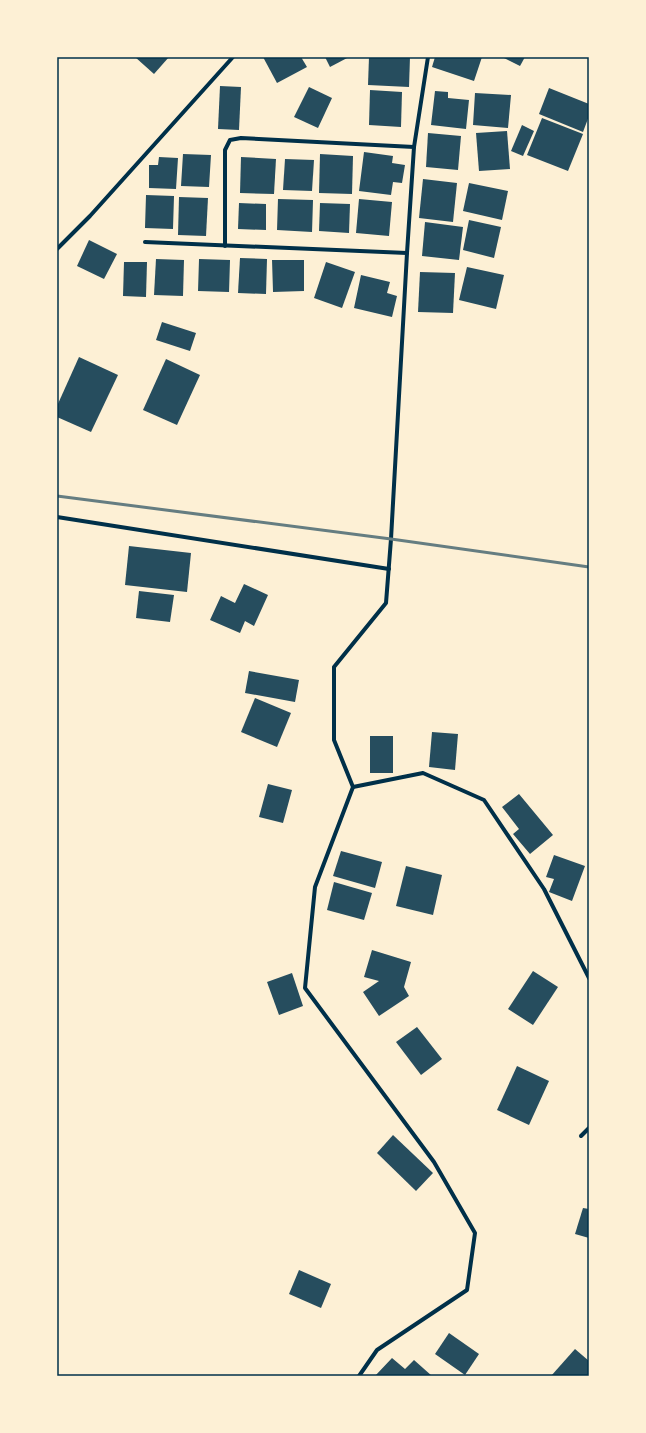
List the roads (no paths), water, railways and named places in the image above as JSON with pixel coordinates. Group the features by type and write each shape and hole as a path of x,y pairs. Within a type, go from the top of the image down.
{"street":[{"path":"57,249 90,216 233,57"},
{"path":"359,1376 377,1350 468,1290 475,1233 434,1162 305,988 315,888 353,787 334,740 334,667 386,603 414,147 428,57"},
{"path":"225,246 225,150 230,140 241,138 414,147"},
{"path":"57,241 61,245"},
{"path":"145,242 407,253"},
{"path":"57,517 389,569"},
{"path":"353,787 423,773 484,800 544,889 589,978"},
{"path":"581,1136 589,1128"}],"railway":[{"path":"57,496 391,539 589,567"}]}
